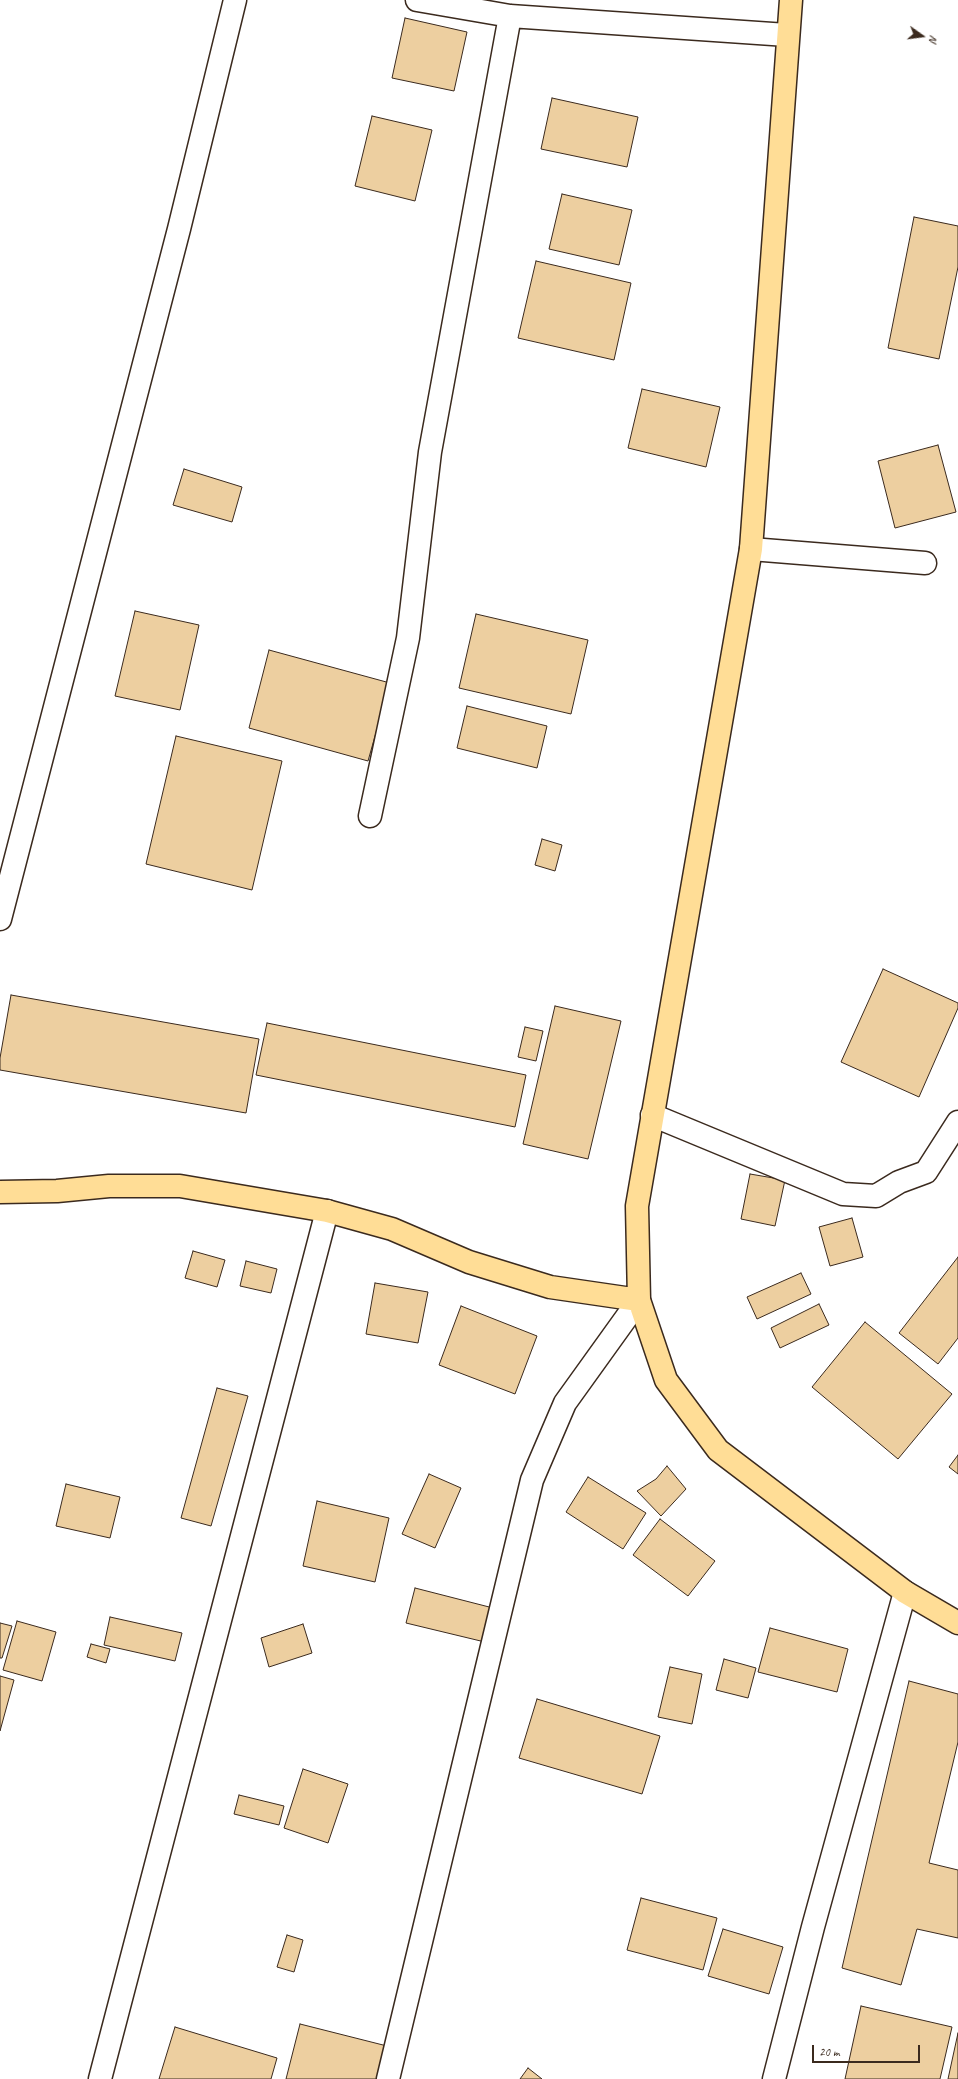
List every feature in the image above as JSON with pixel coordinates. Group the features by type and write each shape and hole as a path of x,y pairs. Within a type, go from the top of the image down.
{"main road":[{"path":"791,0 787,35 751,549 637,1206 639,1300 666,1380 718,1450 906,1592 958,1623"},
{"path":"0,1192 57,1191 109,1186 180,1186 327,1211 392,1229 469,1262 550,1287 639,1300"}],"street":[{"path":"0,919 175,244 235,0"},
{"path":"418,0 510,16 787,35"},
{"path":"370,816 408,638 430,452 510,16"},
{"path":"751,549 925,563"},
{"path":"652,1115 843,1194 876,1196 899,1182 926,1172 958,1122"},
{"path":"100,2079 327,1211"},
{"path":"388,2079 532,1480 565,1403 639,1300"},
{"path":"774,2079 812,1927 906,1592"}],"building":[{"path":"405,18 467,32 454,91 392,78"},
{"path":"552,98 638,117 627,167 541,149"},
{"path":"372,116 432,130 415,201 355,186"},
{"path":"562,194 632,210 619,265 549,249"},
{"path":"914,217 958,226 958,267 939,359 888,348"},
{"path":"536,261 631,283 614,360 518,338"},
{"path":"642,389 720,407 706,467 628,448"},
{"path":"938,445 956,512 895,528 878,461"},
{"path":"184,469 242,487 232,522 173,505"},
{"path":"135,611 199,625 180,710 115,696"},
{"path":"476,614 588,640 571,714 459,688"},
{"path":"269,650 390,683 368,761 249,728"},
{"path":"467,706 547,726 537,768 457,748"},
{"path":"176,736 282,761 252,890 146,864"},
{"path":"542,839 562,845 555,871 535,865"},
{"path":"883,969 958,1003 958,1008 919,1097 841,1062"},
{"path":"11,995 259,1039 246,1113 0,1070 0,1058"},
{"path":"555,1006 621,1021 588,1159 523,1144"},
{"path":"267,1023 526,1075 515,1127 256,1075"},
{"path":"525,1027 543,1031 536,1061 518,1057"},
{"path":"750,1174 785,1180 775,1226 741,1219"},
{"path":"852,1218 863,1257 830,1266 819,1227"},
{"path":"193,1251 225,1260 217,1287 185,1278"},
{"path":"958,1257 958,1338 938,1364 899,1333"},
{"path":"246,1261 277,1269 271,1293 240,1286"},
{"path":"801,1273 811,1294 757,1319 747,1297"},
{"path":"375,1283 428,1292 418,1343 366,1334"},
{"path":"819,1304 829,1325 780,1348 771,1328"},
{"path":"461,1306 537,1336 515,1394 439,1365"},
{"path":"865,1322 952,1394 898,1459 812,1387"},
{"path":"217,1388 248,1396 211,1526 181,1518"},
{"path":"958,1455 958,1474 949,1467"},
{"path":"667,1466 686,1489 661,1516 637,1491 656,1479"},
{"path":"429,1474 461,1488 435,1548 402,1534"},
{"path":"588,1477 646,1513 623,1549 566,1512"},
{"path":"66,1484 120,1497 110,1538 56,1526"},
{"path":"317,1501 389,1518 375,1582 303,1566"},
{"path":"660,1519 715,1561 688,1596 633,1555"},
{"path":"415,1588 497,1609 489,1643 406,1623"},
{"path":"110,1617 182,1633 175,1661 104,1645"},
{"path":"17,1621 56,1632 42,1681 3,1670"},
{"path":"0,1623 12,1626 2,1658 0,1658"},
{"path":"303,1624 312,1653 269,1667 261,1638"},
{"path":"770,1628 848,1649 837,1692 758,1672"},
{"path":"91,1644 110,1649 106,1663 87,1657"},
{"path":"724,1659 756,1668 748,1698 716,1690"},
{"path":"670,1667 702,1674 692,1724 658,1717"},
{"path":"0,1676 14,1680 0,1731"},
{"path":"909,1681 958,1694 958,1742 929,1863 958,1870 958,1938 917,1929 901,1985 842,1968"},
{"path":"537,1699 660,1736 642,1794 519,1758"},
{"path":"303,1769 348,1784 328,1843 284,1828"},
{"path":"239,1795 284,1806 279,1825 234,1814"},
{"path":"641,1898 717,1918 703,1970 627,1950"},
{"path":"723,1929 783,1947 769,1994 708,1976"},
{"path":"287,1935 303,1940 294,1972 277,1967"},
{"path":"861,2006 952,2027 940,2079 845,2079"},
{"path":"300,2024 387,2046 378,2079 286,2079"},
{"path":"175,2027 277,2058 271,2079 159,2079"},
{"path":"958,2033 958,2079 948,2079"},
{"path":"528,2068 542,2079 520,2079"}]}
